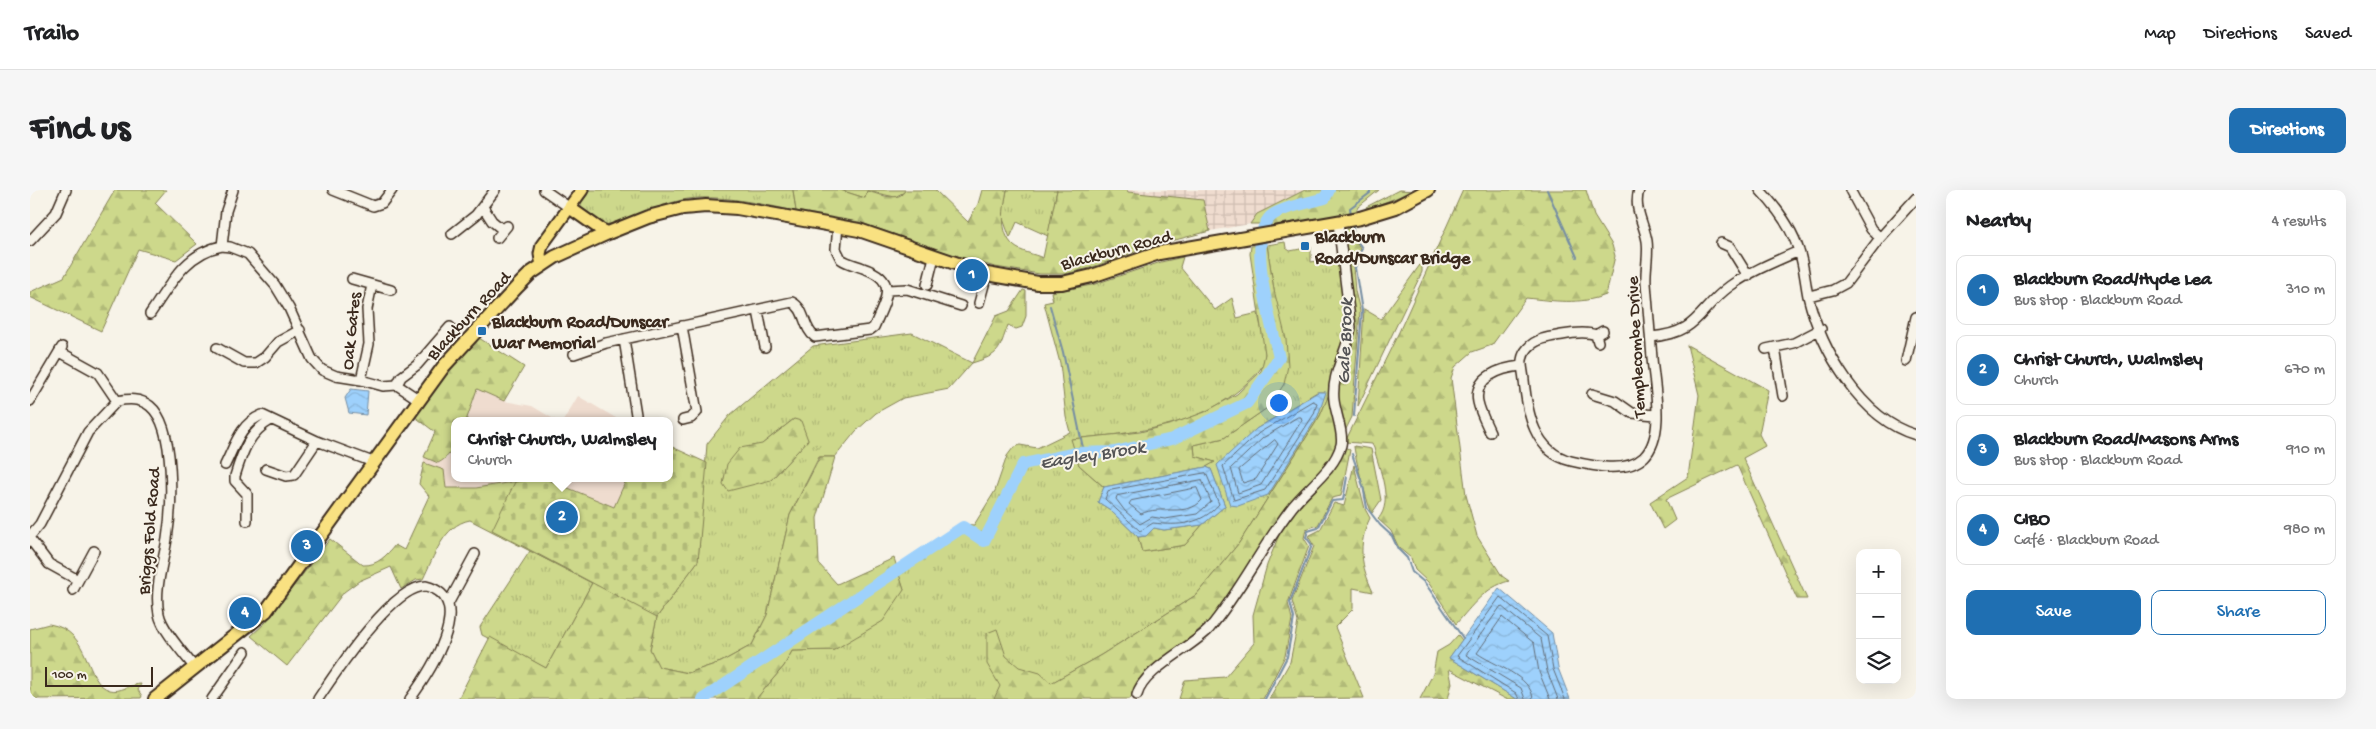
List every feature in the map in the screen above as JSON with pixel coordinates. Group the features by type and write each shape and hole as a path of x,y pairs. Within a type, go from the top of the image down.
{"highway":[{"name":"Blackburn Road","path":"158,698 266,610 289,581 418,399 444,366 511,293 542,266 608,233 665,212 706,206 768,212 859,230 988,274 1038,283 1062,283 1092,276 1159,253 1360,218 1396,207 1428,190"}],"main road":[{"path":"542,266 540,250 582,190"},
{"path":"570,208 600,230 608,233"},
{"path":"548,238 549,247 555,258"}],"street":[{"path":"30,240 56,213 66,190"},
{"path":"222,246 224,198 233,190"},
{"path":"333,190 373,206 382,203 392,190"},
{"path":"452,234 472,219 495,190"},
{"path":"544,190 570,208"},
{"name":"Templecombe Drive","path":"1521,366 1526,404 1540,439 1549,451 1563,459 1620,467 1637,462 1650,449 1657,398 1646,283 1646,241 1636,205 1639,190"},
{"path":"1760,190 1783,219 1799,251 1808,296 1836,364 1852,388 1887,422 1904,432 1916,435"},
{"path":"1850,190 1871,228 1880,238"},
{"path":"1808,296 1833,290 1846,283 1880,238 1916,198"},
{"path":"483,207 492,221 505,228 498,238"},
{"path":"1137,695 1152,674 1198,640 1208,629 1242,585 1290,510 1329,467 1342,444 1334,398 1335,373 1349,344 1351,327 1341,222"},
{"path":"574,354 624,339 792,302 799,307 809,330 815,337 865,332 874,328 887,297 887,290 880,276 842,259 836,249 838,225"},
{"path":"1719,243 1730,246 1748,276"},
{"path":"150,314 188,261 204,251 222,246 238,250 255,261 283,295 312,359 322,370 336,376 383,386 397,385 418,399"},
{"path":"1651,337 1671,335 1687,327 1700,317 1722,293 1748,276 1799,251"},
{"path":"926,285 934,257"},
{"path":"979,303 988,274"},
{"name":"Oak Gates","path":"352,279 391,290"},
{"name":"Oak Gates","path":"361,380 369,344 367,309 372,285"},
{"path":"887,290 907,289 961,306"},
{"path":"758,311 766,344"},
{"path":"1906,360 1916,317"},
{"path":"682,326 701,411 691,418 683,420"},
{"path":"397,385 401,377 417,365 450,327"},
{"path":"1782,398 1770,348 1794,343 1821,329"},
{"path":"222,348 244,362 256,363 278,342 300,330"},
{"path":"1490,432 1483,422 1478,397 1482,384 1498,371 1521,366 1521,360 1528,347 1543,338 1589,333 1599,336"},
{"path":"624,339 633,417"},
{"path":"30,401 61,350 98,373 117,401 88,432 40,524 30,537 49,564 78,580"},
{"path":"1597,398 1615,401 1632,413 1656,415"},
{"name":"Briggs Fold Road","path":"117,401 135,400 148,404 159,420 166,438 170,463 169,513 167,539 158,582 159,616 168,632 195,668"},
{"path":"225,465 240,432 247,424 262,415 317,441 373,462"},
{"path":"247,521 248,499 244,490 235,481 235,476 249,440 255,430 271,420"},
{"path":"266,468 277,470 286,476 294,475 317,441"},
{"path":"73,590 94,551"},
{"path":"448,604 476,554"},
{"path":"318,699 358,642 381,616 417,587 431,587 446,599 448,604 448,622 441,648 428,674 410,699"},
{"path":"212,699 245,652"}],"shaded area":[{"path":"1127,190 1305,190 1257,214 1250,224 1210,231 1203,200 1127,192"},
{"path":"477,389 504,401 532,406 550,417 467,417"},
{"path":"578,396 614,417 565,417"},
{"path":"451,450 451,482 513,482 476,488 446,488 435,468 424,463 424,457 438,463 447,458"},
{"path":"554,482 625,482 614,507"}],"green space":[{"path":"115,190 166,190 155,203 197,244 176,260 138,249 101,331 30,297 30,292 64,277"},
{"path":"589,190 793,190 796,211 739,200 696,198 682,200 605,225 581,208 581,201"},
{"path":"793,190 840,190 865,198 867,191 894,197 902,194 905,190 935,190 968,222 978,204 982,190 1007,190 1003,219 1009,240 1020,250 1043,258 1057,190 1127,190 1128,192 1203,200 1210,231 1152,246 1090,268 1065,274 1040,274 995,267 950,254 859,222 796,211"},
{"path":"840,190 906,191 895,197 867,191 865,198"},
{"path":"1007,190 1057,190 1048,236 1017,222 1010,238 1002,216"},
{"path":"1305,190 1326,190 1323,195 1272,210 1261,224 1250,224 1257,214"},
{"path":"1334,190 1379,190 1358,207 1355,213 1270,228 1275,216 1328,202"},
{"path":"1399,190 1414,191 1367,209 1366,207"},
{"path":"1463,190 1586,190 1594,216 1612,245 1615,256 1606,295 1576,301 1526,298 1492,345 1472,352 1455,367 1451,378 1466,495 1477,536 1502,576 1509,581 1486,592 1456,624 1428,582 1415,570 1411,558 1399,548 1391,531 1378,519 1383,512 1385,495 1382,475 1372,444 1345,442 1399,332"},
{"path":"1349,228 1360,248 1353,267 1355,291 1360,311 1352,417 1343,435 1336,398 1338,375 1349,349 1344,231"},
{"path":"1285,242 1286,248 1290,251 1311,247 1311,262 1341,257 1348,327 1347,342 1332,373 1331,390 1320,416 1239,543 1196,595 1101,655 1023,699 756,699 784,666 792,651 834,650 904,590 896,567 962,524 974,525 995,491 1007,456 1013,448 1020,445 1037,448 1070,432 1066,417 1060,363 1044,303 1053,301 1051,292 1092,285 1161,262 1183,257 1180,267 1215,310 1232,298 1237,318 1258,313 1265,350 1261,367 1250,380 1228,398 1208,410 1187,419 1142,431 1072,439 1079,465 1104,487 1098,502 1109,509 1138,537 1142,552 1185,545 1202,525 1225,506 1211,469 1206,467 1214,462 1195,456 1194,445 1224,438 1270,406 1274,290 1267,245","holes":["1317,392 1325,392 1318,416 1268,495 1256,429"]},
{"path":"1267,245 1274,290 1286,339 1288,366 1284,384 1270,406 1224,438 1194,445 1195,456 1215,462 1206,467 1104,487 1079,465 1071,439 1140,432 1172,424 1205,412 1237,394 1261,371 1265,354 1250,254 1251,246"},
{"path":"1422,262 1422,272 1358,406 1364,309 1381,319"},
{"path":"1023,290 1026,291 1026,316 1022,327 1016,329 1008,325 997,351 988,357 972,363 996,316 1009,311"},
{"path":"912,333 972,363 949,389 903,398 876,413 856,431 835,457 819,457 790,515 767,615 752,645 721,662 688,673 658,667 650,649 657,617 698,561 707,444 730,415 813,346","holes":["794,419 808,440 771,480 762,444"]},
{"path":"479,338 524,367 504,401 477,389 467,417 451,417 451,451 438,463 424,457 435,432 414,416 438,382"},
{"path":"1687,345 1768,390 1759,434 1765,446 1743,458 1807,599 1797,599 1737,465 1666,499 1675,520 1663,529 1650,502 1688,477 1699,395"},
{"path":"1331,390 1339,439 1336,452 1288,506 1252,563 1212,618 1162,663 1134,691 1130,699 994,699 1000,686 987,664 987,633 997,629 1006,656 1019,667 1040,673 1051,683 1101,655 1196,595 1239,543 1320,416"},
{"path":"794,419 801,421 808,440 771,480 728,491 723,484 727,464 740,448 762,444"},
{"path":"1343,446 1350,450 1341,496 1332,498 1318,525 1306,529 1304,538 1309,546 1288,603 1292,619 1285,656 1263,699 1179,699 1185,680 1225,677 1254,643 1253,615 1267,565 1283,525"},
{"path":"1354,446 1371,449 1381,500 1372,513 1356,459"},
{"path":"673,447 707,463 698,561 657,617 492,530 515,482 554,482 614,507 625,482 673,482"},
{"path":"820,457 835,457 817,518 819,564 837,584 894,558 904,590 883,621 834,650 792,651 784,666 756,699 458,699 490,637 546,668 592,583 470,520 453,528 446,535 440,543 423,579 416,580 401,589 391,567 359,581 344,592 287,666 251,636 266,622 330,539 363,565 377,562 395,545 404,550 429,496 419,484 424,463 444,470 446,488 476,488 513,482 542,482 674,593 657,617 650,649 659,667 688,673 721,662 752,645 767,615 790,515"},
{"path":"1354,465 1365,509 1370,518 1363,537 1362,555 1363,564 1373,592 1353,588 1353,609 1335,627 1364,698 1269,699 1290,662 1298,622 1292,601 1314,546 1308,536 1320,530 1334,503 1344,506"},
{"path":"1202,525 1185,545 1142,552 1138,537 1146,536 1154,528 1164,530"},
{"path":"530,551 592,583 546,668 482,635 480,627"},
{"path":"49,624 63,629 73,636 81,646 95,678 101,685 114,691 141,684 138,690 142,696 141,698 30,699 30,629"},
{"path":"1458,635 1462,640 1449,658 1517,699 1506,699 1449,669 1452,683 1448,699 1420,699 1433,674 1437,652 1449,645"}],"water":[{"path":"351,389 368,391 366,415 349,413 345,398"},
{"path":"1318,392 1326,392 1318,416 1268,495 1238,506 1230,505 1217,465 1256,429"},
{"path":"1206,467 1211,469 1225,506 1202,525 1164,530 1154,528 1146,536 1138,537 1109,509 1098,502 1104,487"},
{"path":"1499,588 1552,633 1558,668 1570,699 1517,699 1449,658"}],"waterway":[{"name":"Eagley Brook","path":"703,699 963,527 984,541 1023,464 1075,453 1114,452 1172,439 1247,403 1279,358 1267,304 1260,260 1261,240 1265,224 1279,211 1325,198 1329,190"},
{"name":"Gale Brook","path":"1351,214 1350,208 1370,193 1370,190"},
{"path":"1547,190 1577,257"},
{"name":"Gale Brook","path":"1352,223 1354,236 1362,248 1355,268 1362,311 1354,416"},
{"path":"1050,306 1063,352 1084,453"},
{"path":"1352,454 1363,486 1367,508 1380,525 1392,536 1398,549 1407,558 1412,572 1425,583 1463,638"},
{"name":"Gale Brook","path":"1265,699 1287,657 1294,618 1290,602 1312,545 1306,537 1308,531 1318,528 1332,501 1343,500 1347,477"}],"place":[{"name":"Blackburn Road/Dunscar Bridge","path":"1305,246"},
{"name":"Blackburn Road/Hyde Lea","path":"972,275"},
{"name":"Blackburn Road/Dunscar War Memorial","path":"482,331"},
{"name":"Christ Church, Walmsley","path":"562,517"},
{"name":"Blackburn Road/Masons Arms","path":"307,546"},
{"name":"CIBO","path":"245,613"}]}
